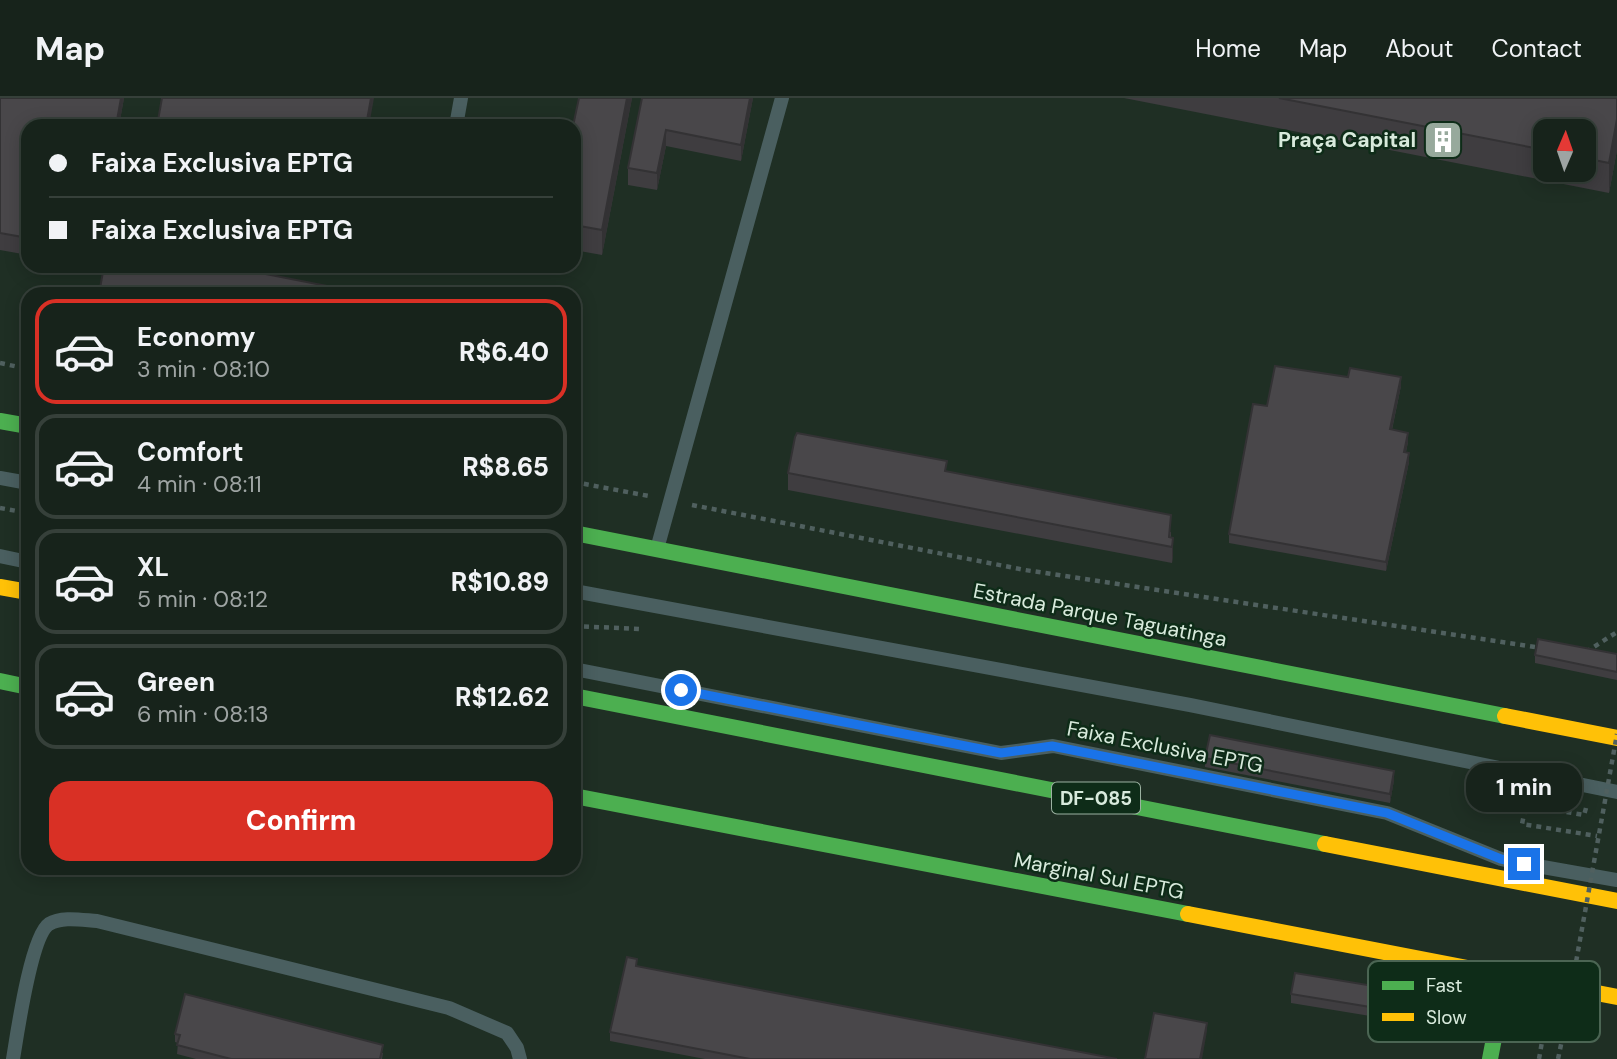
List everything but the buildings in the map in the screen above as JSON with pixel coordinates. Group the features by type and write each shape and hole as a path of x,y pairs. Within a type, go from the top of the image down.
{"main road":[{"path":"0,421 21,425"},
{"name":"Estrada Parque Taguatinga","path":"581,534 1617,736"},
{"path":"0,587 21,591"},
{"path":"0,681 21,686"},
{"name":"DF-085","path":"581,696 1617,901"},
{"name":"Marginal Sul EPTG","path":"581,797 1428,961"}],"lane":[{"path":"457,119 461,98"},
{"path":"657,550 782,98"},
{"path":"0,478 21,482"},
{"path":"0,556 21,560"},
{"path":"581,592 1190,705 1617,792"},
{"name":"Faixa Exclusiva EPTG","path":"581,670 1001,753 1052,746 1387,813 1501,859 1617,880"},
{"path":"13,1059 25,990 41,934 49,924 70,919 97,921 449,1007 507,1033 520,1059"}],"path":[{"path":"0,363 21,368"},
{"path":"581,483 1025,570 1555,650"},
{"path":"0,508 21,512"},
{"path":"1594,656 1582,654 1617,632"},
{"path":"1576,961 1617,736"},
{"path":"1588,798 1584,815 1526,805 1522,824 1597,836"}],"traffic: fast":[{"path":"0,421 21,425"},
{"path":"581,534 1505,716"},
{"path":"0,681 21,686"},
{"path":"581,697 1325,844"},
{"path":"581,797 1188,914"},
{"path":"1490,1059 1493,1042"}],"traffic: slow":[{"path":"0,587 21,591"},
{"path":"1505,716 1617,738"},
{"path":"1325,844 1617,901"},
{"path":"1188,914 1431,961"},
{"path":"1600,994 1617,997"}],"place":[{"name":"Praça Capital","path":"1443,140"}],"route":[{"path":"681,690 1001,753 1052,746 1387,813 1501,859 1524,864"}]}
